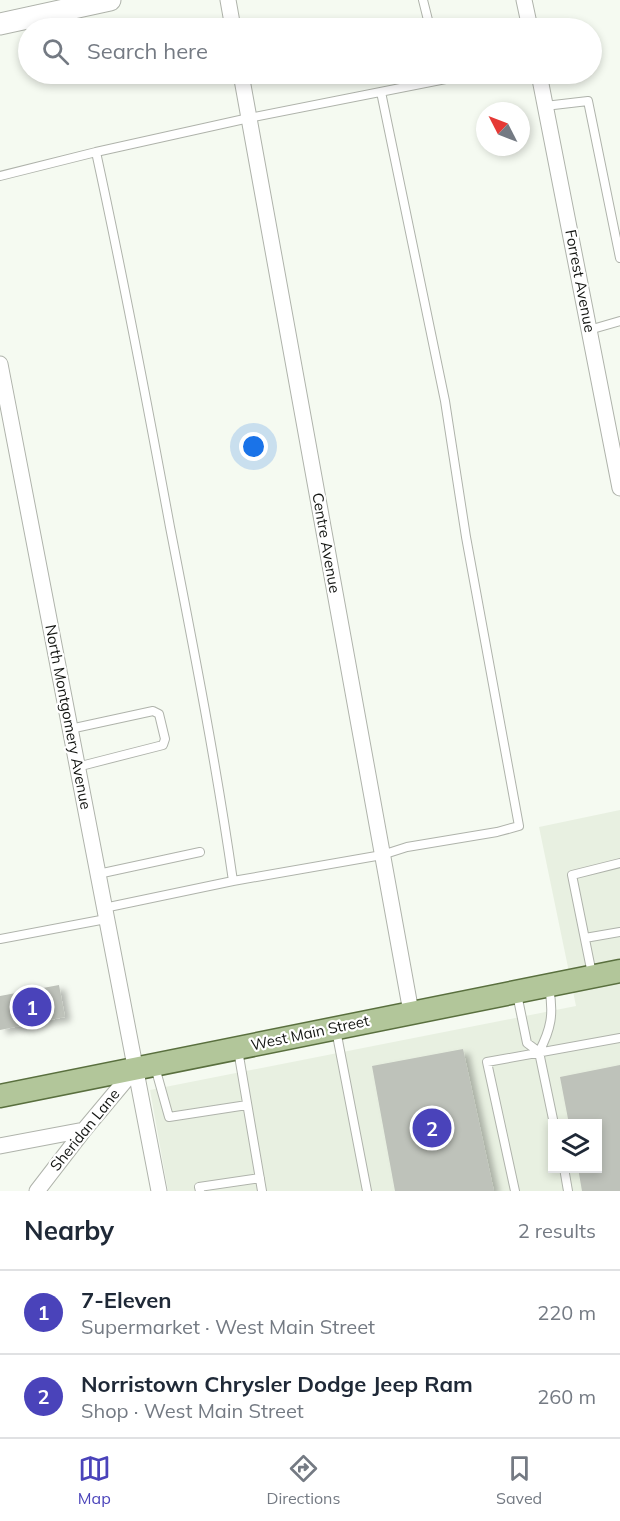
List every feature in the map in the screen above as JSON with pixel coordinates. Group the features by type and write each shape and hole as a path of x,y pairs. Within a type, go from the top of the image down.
{"main road":[{"name":"West Main Street","path":"0,1096 620,971"}],"street":[{"path":"28,18 110,0"},
{"path":"228,0 231,18"},
{"path":"524,0 528,18"},
{"path":"0,24 18,20"},
{"name":"Centre Avenue","path":"243,84 411,1012"},
{"name":"Forrest Avenue","path":"541,84 620,488"},
{"name":"North Montgomery Avenue","path":"0,364 105,913 145,1067 159,1191"},
{"name":"Sheridan Lane","path":"37,1191 84,1130 145,1067"},
{"path":"0,1146 84,1130"}],"lane":[{"path":"423,0 428,18"},
{"path":"0,176 96,152 411,84"},
{"path":"0,939 233,881 382,855 519,826 466,537 445,401 381,92"},
{"path":"545,106 588,101 620,258"},
{"path":"96,152 142,370 188,614 220,789 233,881"},
{"path":"589,330 620,321"},
{"path":"70,729 153,711 159,714 165,740 163,745 77,767"},
{"path":"98,874 200,852"},
{"path":"592,976 572,875 620,863"},
{"path":"585,938 620,932"},
{"path":"548,986 553,1009 546,1038 539,1052 553,1119"},
{"path":"516,992 527,1043 539,1052"},
{"path":"336,1028 367,1191"},
{"path":"515,1191 487,1062 620,1038"},
{"path":"237,1048 262,1191"},
{"path":"145,1067 169,1117 247,1105"},
{"path":"565,1173 568,1191"},
{"path":"200,1191 199,1186 260,1178"}],"shaded area":[{"path":"620,810 620,1191 168,1191 150,1090 576,1006 539,827"}],"building":[{"path":"59,985 65,1017 0,1030 0,996"},
{"path":"463,1049 494,1191 395,1191 372,1066"},
{"path":"620,1065 620,1191 582,1191 579,1173 602,1173 602,1119 568,1119 560,1077"}],"place":[{"name":"7-Eleven","path":"32,1007"},
{"name":"Norristown Chrysler Dodge Jeep Ram","path":"432,1128"}]}
